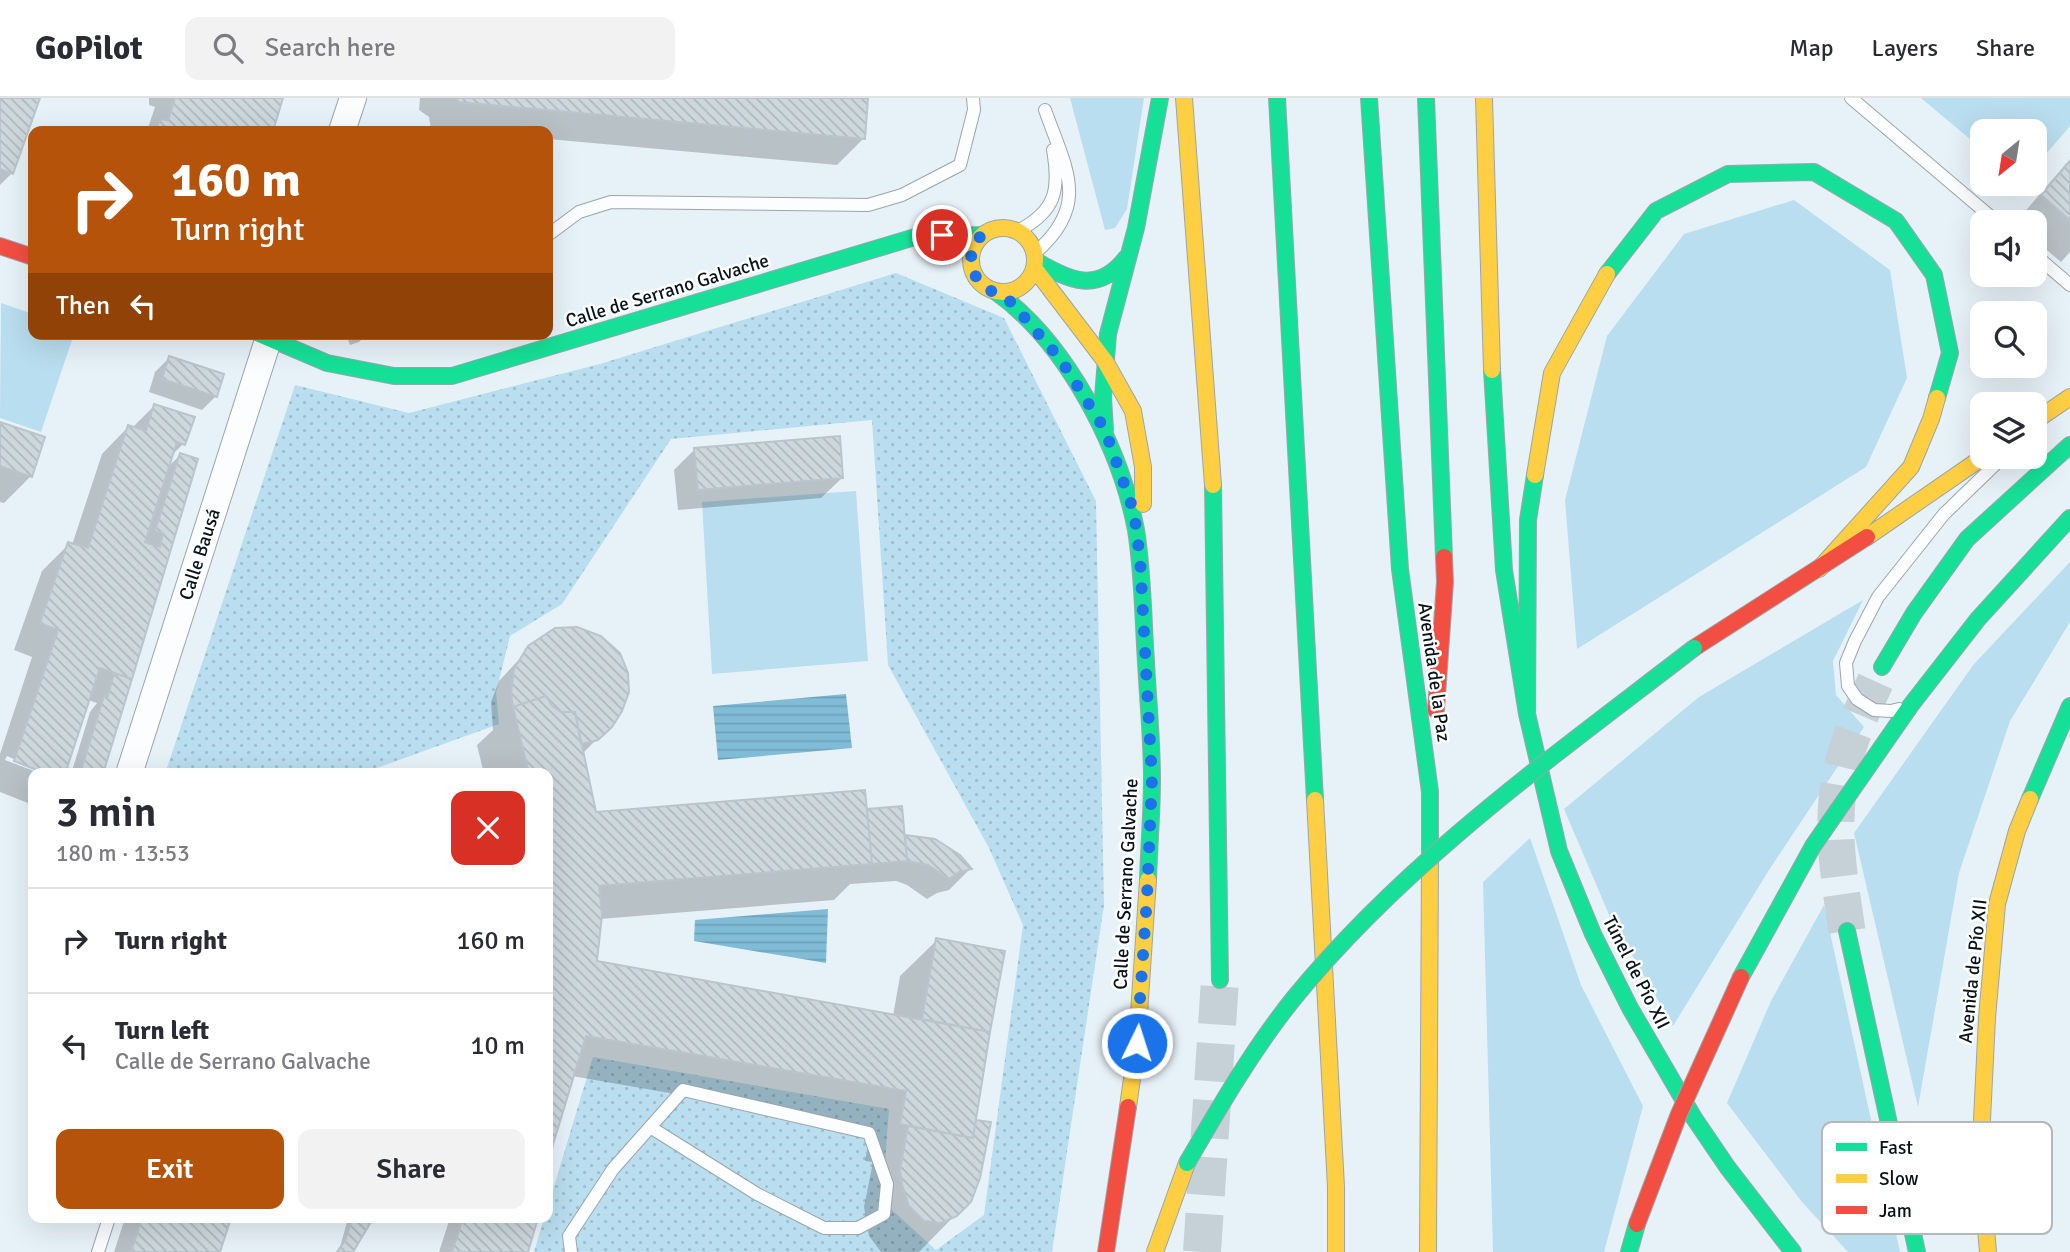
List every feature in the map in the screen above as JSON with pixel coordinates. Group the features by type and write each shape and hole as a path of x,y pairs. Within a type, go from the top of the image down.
{"main road":[{"path":"1105,430 1103,397 1108,334 1136,228 1160,98"},
{"path":"1184,98 1215,506 1220,980"},
{"path":"1277,98 1335,1172 1336,1252"},
{"name":"Avenida de la Paz","path":"1369,98 1401,569 1430,792 1428,1252"},
{"path":"1426,98 1445,582 1430,792"},
{"path":"1484,98 1493,393 1504,570 1527,714"},
{"path":"1527,714 1528,520 1552,373 1601,281 1657,211 1728,174 1814,172 1896,221 1934,275 1950,353 1931,419 1910,467 1819,569"},
{"path":"972,272 971,252 975,242 982,235 999,228 1018,231 1026,236 1035,261 1064,276 1101,280 1114,273 1126,258"},
{"name":"Calle de Serrano Galvache","path":"276,340 327,363 394,376 452,376 915,237 982,235"},
{"path":"0,246 28,255"},
{"name":"Calle de Serrano Galvache","path":"886,247 929,252"},
{"path":"953,261 972,272 986,288 1006,293 1024,285 1035,261"},
{"name":"Calle de Serrano Galvache","path":"1035,261 1105,361 1133,411 1143,467 1140,558"},
{"name":"Calle de Serrano Galvache","path":"996,292 1024,315 1061,360 1105,430 1128,491 1140,558 1152,779 1147,897 1137,1043 1106,1252"},
{"path":"2047,414 2070,397"},
{"path":"1882,667 1914,613 1967,539 2070,445"},
{"path":"1155,1252 1187,1163 1224,1100 1263,1039 1311,978 1363,922 1484,810 1693,648 1819,569 1970,466"},
{"path":"1629,1252 1679,1114 1741,977 1813,846 1911,705 1978,619 2070,518"},
{"name":"Avenida de Pío XII","path":"1982,1122 1997,904 2017,831 2070,706"},
{"name":"Túnel de Pío XII","path":"1527,714 1559,851 1593,934 1661,1065 1728,1168 1770,1222"},
{"path":"1847,931 1889,1122"},
{"path":"1770,1222 1793,1252"},
{"path":"1770,1222 1802,1252"},
{"path":"1913,1234 1917,1252"},
{"name":"Avenida de Pío XII","path":"1986,1234 1988,1252"}],"street":[{"path":"344,126 353,98"},
{"name":"Calle Bausá","path":"131,768 263,340"}],"lane":[{"path":"553,231 579,212 611,202 868,205 902,195 960,165 974,110 973,98"},
{"path":"1851,98 1983,210"},
{"path":"1018,231 1036,222 1051,205 1057,183 1044,104"},
{"path":"1035,261 1066,215 1071,193 1066,168 1044,104"},
{"path":"2047,265 2070,285"},
{"path":"1911,705 1891,711 1874,710 1857,699 1848,686 1846,663 1878,597 1944,514 1991,469"},
{"path":"571,1252 569,1236 613,1169 650,1127 683,1090 869,1133 887,1184 884,1214 858,1228 824,1228 757,1194 650,1127"},
{"path":"98,1252 107,1223"}],"shaded area":[{"path":"1070,98 1144,98 1127,209 1115,228 1105,230"},
{"path":"1921,98 2070,98 2070,126 2048,152 2048,119 1970,119 1970,139"},
{"path":"1794,200 1890,270 1907,378 1866,467 1577,649 1565,500 1607,336 1684,234"},
{"path":"896,273 1004,318 1096,501 1104,905 1052,1252 534,1252 543,1223 553,1223 553,1189 593,1057 889,1109 882,1201 936,1250 984,1215 1023,925 989,848 888,665 872,420 671,439 562,604 510,636 496,693 499,724 377,768 167,768 295,385 409,413 600,364"},
{"path":"1,303 28,312 28,340 72,340 41,432 0,418"},
{"path":"856,491 868,661 712,674 702,502"},
{"path":"2070,562 2070,622 2010,721 1959,873 1918,1107 1854,833 1974,664"},
{"path":"1863,600 1833,661 1836,695 1864,727 1769,870 1673,1026 1610,917 1564,809 1699,697"},
{"path":"846,694 852,748 718,760 713,706"},
{"path":"1530,838 1581,985 1643,1106 1604,1252 1493,1252 1483,882"},
{"path":"1824,905 1872,1122 1822,1122 1822,1224 1802,1202 1727,1103 1771,1001"},
{"path":"828,909 826,963 694,941 695,920"},
{"path":"1831,1234 1896,1234 1900,1252 1848,1252"}],"building":[{"path":"0,98 40,98 13,174 0,169"},
{"path":"175,98 283,98 275,126 158,126 163,119 168,121"},
{"path":"457,98 868,98 865,139 458,102"},
{"path":"2070,161 2070,220 2042,196 2048,196 2048,187"},
{"path":"169,356 224,374 217,397 162,379"},
{"path":"154,404 195,417 185,445 177,442 145,542 160,547 163,533 155,531 180,453 198,459 132,679 100,668 67,768 32,768 14,761 58,630 40,623 68,542 88,548 128,425 146,431"},
{"path":"0,422 45,437 32,477 0,466"},
{"path":"840,436 843,478 698,490 694,448"},
{"path":"577,627 601,636 620,653 628,673 629,692 612,727 598,740 581,744 575,712 561,712 552,706 546,696 513,707 511,694 514,669 528,646 555,628"},
{"path":"114,673 132,679 105,768 82,768 104,696 108,696"},
{"path":"546,696 552,706 561,712 575,712 596,812 865,790 872,864 599,886 602,915 597,961 990,1032 973,1138 900,1124 906,1091 586,1036 553,1145 553,768 528,768 513,707"},
{"path":"902,806 907,861 872,864 867,809"},
{"path":"905,835 935,839 960,855 972,869 959,872 949,879 928,865 907,861"},
{"path":"936,938 1005,951 990,1032 922,1019"},
{"path":"976,1120 991,1122 980,1178 971,1202 957,1216 941,1223 924,1221 909,1206 902,1184 900,1170 908,1126 973,1138"},
{"path":"140,1223 229,1223 220,1252 131,1252"},
{"path":"351,1223 370,1223 353,1252 337,1252 346,1239"},
{"path":"461,1223 537,1223 528,1252 452,1252"}],"tunnel":[{"path":"1847,931 1836,839 1839,784 1851,739 1882,667"},
{"path":"1202,1252 1220,980"}],"traffic: fast":[{"path":"1105,430 1103,397 1108,334 1136,228 1160,98"},
{"path":"1277,98 1315,800"},
{"path":"1369,98 1400,569 1430,792 1430,859"},
{"path":"1426,98 1444,557"},
{"path":"1607,274 1656,211 1728,174 1814,172 1896,221 1934,275 1950,353 1937,398"},
{"path":"273,340 327,363 394,376 452,376 915,237 982,235"},
{"path":"1036,261 1072,278 1094,280 1105,276 1126,258"},
{"path":"996,292 1045,338 1067,367 1103,431 1128,498 1140,563 1151,735 1152,791 1148,880"},
{"path":"1492,370 1504,570 1527,714"},
{"path":"1882,667 1914,613 1967,539 2070,445"},
{"path":"1535,475 1528,520 1527,714 1559,851 1593,934 1630,1008 1694,1118 1728,1168 1793,1252"},
{"path":"1213,485 1220,980"},
{"path":"1741,977 1813,846 1911,705 1978,619 2070,518"},
{"path":"1187,1163 1238,1078 1279,1017 1338,948 1384,900 1484,812 1694,648"},
{"path":"2030,799 2070,706"},
{"path":"1847,931 1889,1122"},
{"path":"1629,1252 1637,1224"},
{"path":"1913,1234 1917,1252"}],"traffic: slow":[{"path":"1184,98 1213,485"},
{"path":"1484,98 1492,370"},
{"path":"997,228 1009,228 1026,237 1033,248 1035,260 1033,272 1026,283 1009,292 997,292 985,287 976,278 971,266 971,254 976,242 985,233 997,228"},
{"path":"1035,269 1105,361 1133,411 1143,467 1143,504"},
{"path":"1535,475 1552,373 1607,274"},
{"path":"2047,413 2070,397"},
{"path":"1819,569 1911,467 1937,398"},
{"path":"1867,537 1970,466"},
{"path":"1982,1122 1997,904 2017,831 2030,799"},
{"path":"1315,800 1336,1187 1336,1252"},
{"path":"1428,1252 1430,859"},
{"path":"1128,1107 1137,1043 1148,880"},
{"path":"1155,1252 1187,1163"},
{"path":"1986,1234 1988,1252"}],"traffic: jam":[{"path":"0,246 28,255"},
{"path":"1694,648 1867,537"},
{"path":"1436,710 1445,582 1444,557"},
{"path":"1637,1224 1679,1114 1741,977"},
{"path":"1106,1252 1128,1107"}],"route":[{"path":"942,235 982,235 971,252 972,272 986,288 1011,302 1061,360 1105,430 1134,512 1140,558 1152,779 1137,1043"}]}
